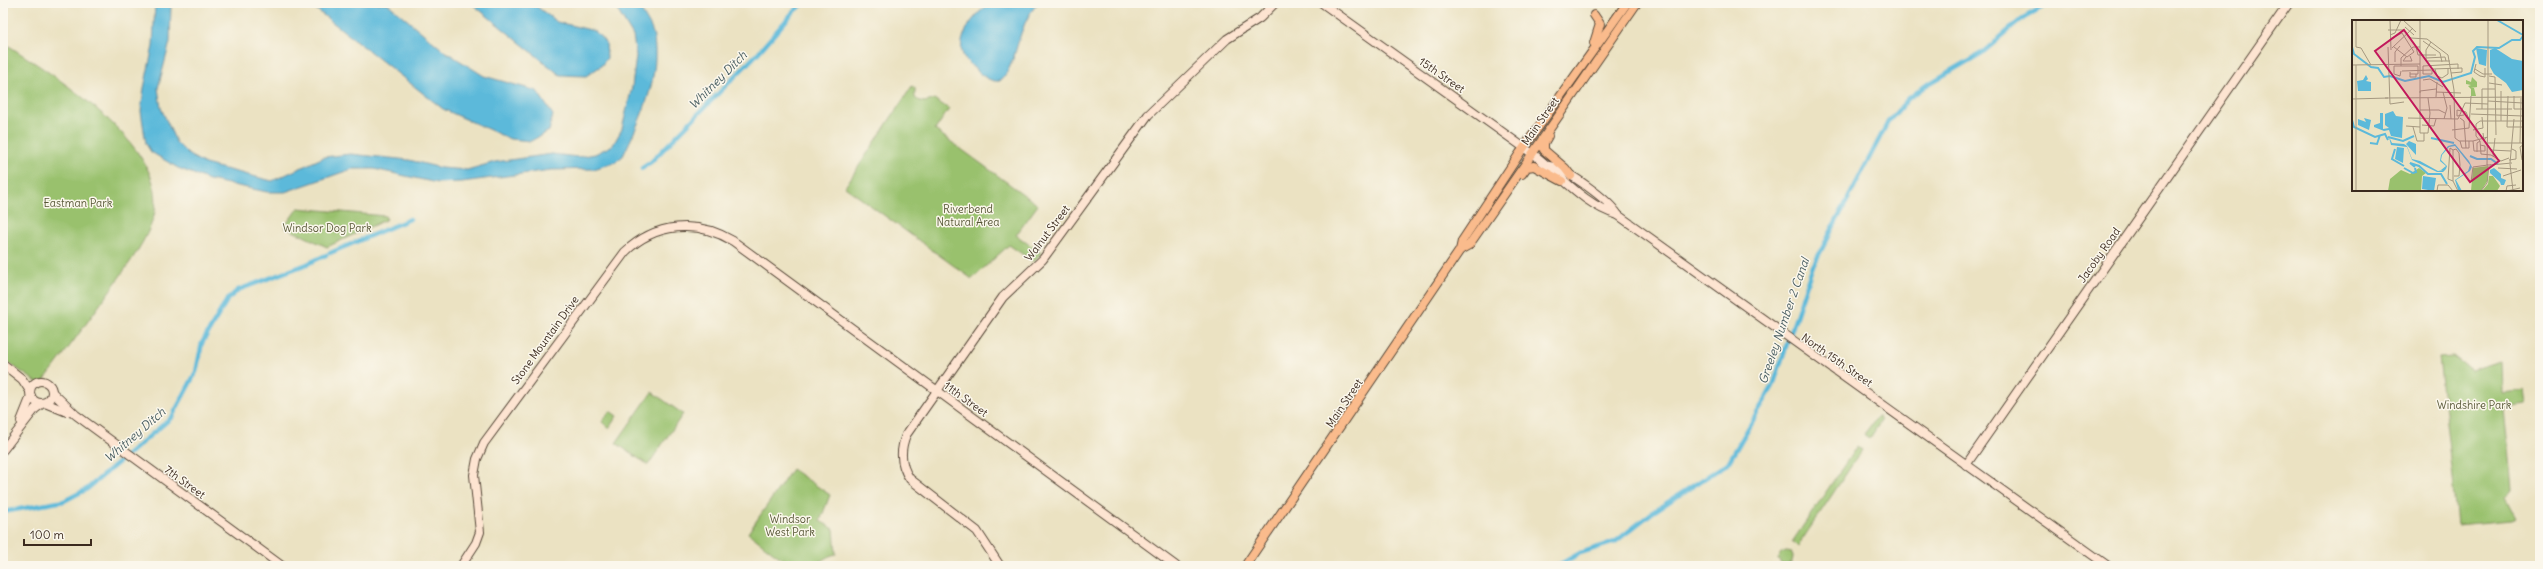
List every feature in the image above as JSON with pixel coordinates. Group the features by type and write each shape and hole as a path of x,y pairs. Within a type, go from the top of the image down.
{"main road":[{"name":"Main Street","path":"1245,566 1460,250 1462,241 1524,148 1627,3"},
{"path":"1617,32 1616,26 1631,3"},
{"name":"Main Street","path":"1460,250 1469,245 1531,153 1637,3"},
{"path":"1578,71 1582,60 1599,32 1600,24 1594,15"},
{"path":"1586,76 1592,62 1611,32 1611,25"},
{"path":"1565,106 1557,124 1545,141 1543,148 1547,154 1565,168 1571,176"},
{"path":"1498,202 1528,167 1538,166 1562,181"}],"street":[{"name":"Walnut Street","path":"1000,566 977,531 921,489 904,469 902,452 906,435 938,392 1003,297 1043,259 1148,115 1226,39 1260,18 1275,3"},
{"name":"15th Street","path":"1322,3 1549,166 1562,181 1595,198"},
{"name":"Jacoby Road","path":"1966,465 2289,3"},
{"name":"15th Street","path":"1549,166 1558,168 1571,176 1595,198"},
{"name":"North 15th Street","path":"1595,198 1613,206 1618,216 2108,566"},
{"name":"Stone Mountain Drive","path":"461,566 476,543 480,532 474,475 477,459 484,443 619,258 645,236 664,229 682,226 717,233 744,250"},
{"name":"11th Street","path":"744,250 1176,566"},
{"path":"4,364 27,377 48,383 53,393 49,400 35,409 22,428 16,432"},
{"path":"4,364 26,383 30,393 36,401 44,403"},
{"path":"3,450 16,432 34,383 40,381"},
{"name":"7th Street","path":"53,393 76,415 282,566"},
{"name":"7th Street","path":"44,403 76,415"}],"green space":[{"name":"Eastman Park","path":"3,42 77,93 103,115 127,139 145,164 155,190 154,216 147,234 138,250 43,382 38,383 3,359"},
{"name":"Riverbend Natural Area","path":"912,86 915,88 915,98 917,100 924,102 934,99 949,109 935,130 1038,205 1016,235 1041,253 1034,262 1009,245 972,279 845,187"},
{"name":"Windsor Dog Park","path":"298,208 385,216 387,219 327,247 284,227"},
{"name":"Windshire Park","path":"2453,356 2471,370 2501,361 2502,393 2525,390 2527,405 2504,408 2512,489 2505,497 2516,518 2511,520 2457,525 2439,357"},
{"path":"652,392 683,414 648,465 616,443"},
{"path":"610,411 617,416 609,428 602,422"},
{"path":"1878,416 1881,421 1870,438 1864,434"},
{"path":"1857,446 1862,450 1798,546 1792,542"},
{"name":"Windsor West Park","path":"792,469 830,495 820,521 834,529 836,554 810,566 793,564 785,560 769,550 748,533"},
{"path":"1786,551 1791,552 1793,557 1792,562 1787,565 1781,564 1778,558 1781,553"}],"water":[{"path":"155,3 171,3 170,42 158,88 161,108 176,142 189,155 205,164 272,181 324,157 350,154 409,160 441,168 467,170 495,162 552,154 578,157 595,154 613,145 622,129 632,87 636,56 633,36 613,3 637,3 653,33 655,65 643,112 623,156 615,162 594,169 551,170 462,182 437,183 374,169 352,169 285,192 267,192 209,180 178,168 151,152 146,144 141,111 144,88 153,46"},
{"path":"308,3 387,3 443,50 484,76 537,91 553,115 549,131 531,141 510,139 443,109"},
{"path":"471,3 532,3 557,22 595,31 606,43 607,58 601,66 586,76 560,75"},
{"path":"992,3 1038,3 1025,23 1011,65 1000,81 988,79 982,75 968,63 962,52 963,38 970,24 980,11"}],"waterway":[{"name":"Whitney Ditch","path":"642,168 651,162 757,54 795,10 805,3"},
{"name":"Greeley Number 2 Canal","path":"1557,566 1580,553 1615,542 1653,512 1728,463 1773,386 1812,268 1888,122 1908,99 1925,86 1982,53 2023,18 2050,3"},
{"name":"Whitney Ditch","path":"330,253 410,219"},
{"name":"Whitney Ditch","path":"3,512 64,501 87,489 172,417 196,372 202,343 227,300 238,290 307,264 326,255"}]}
